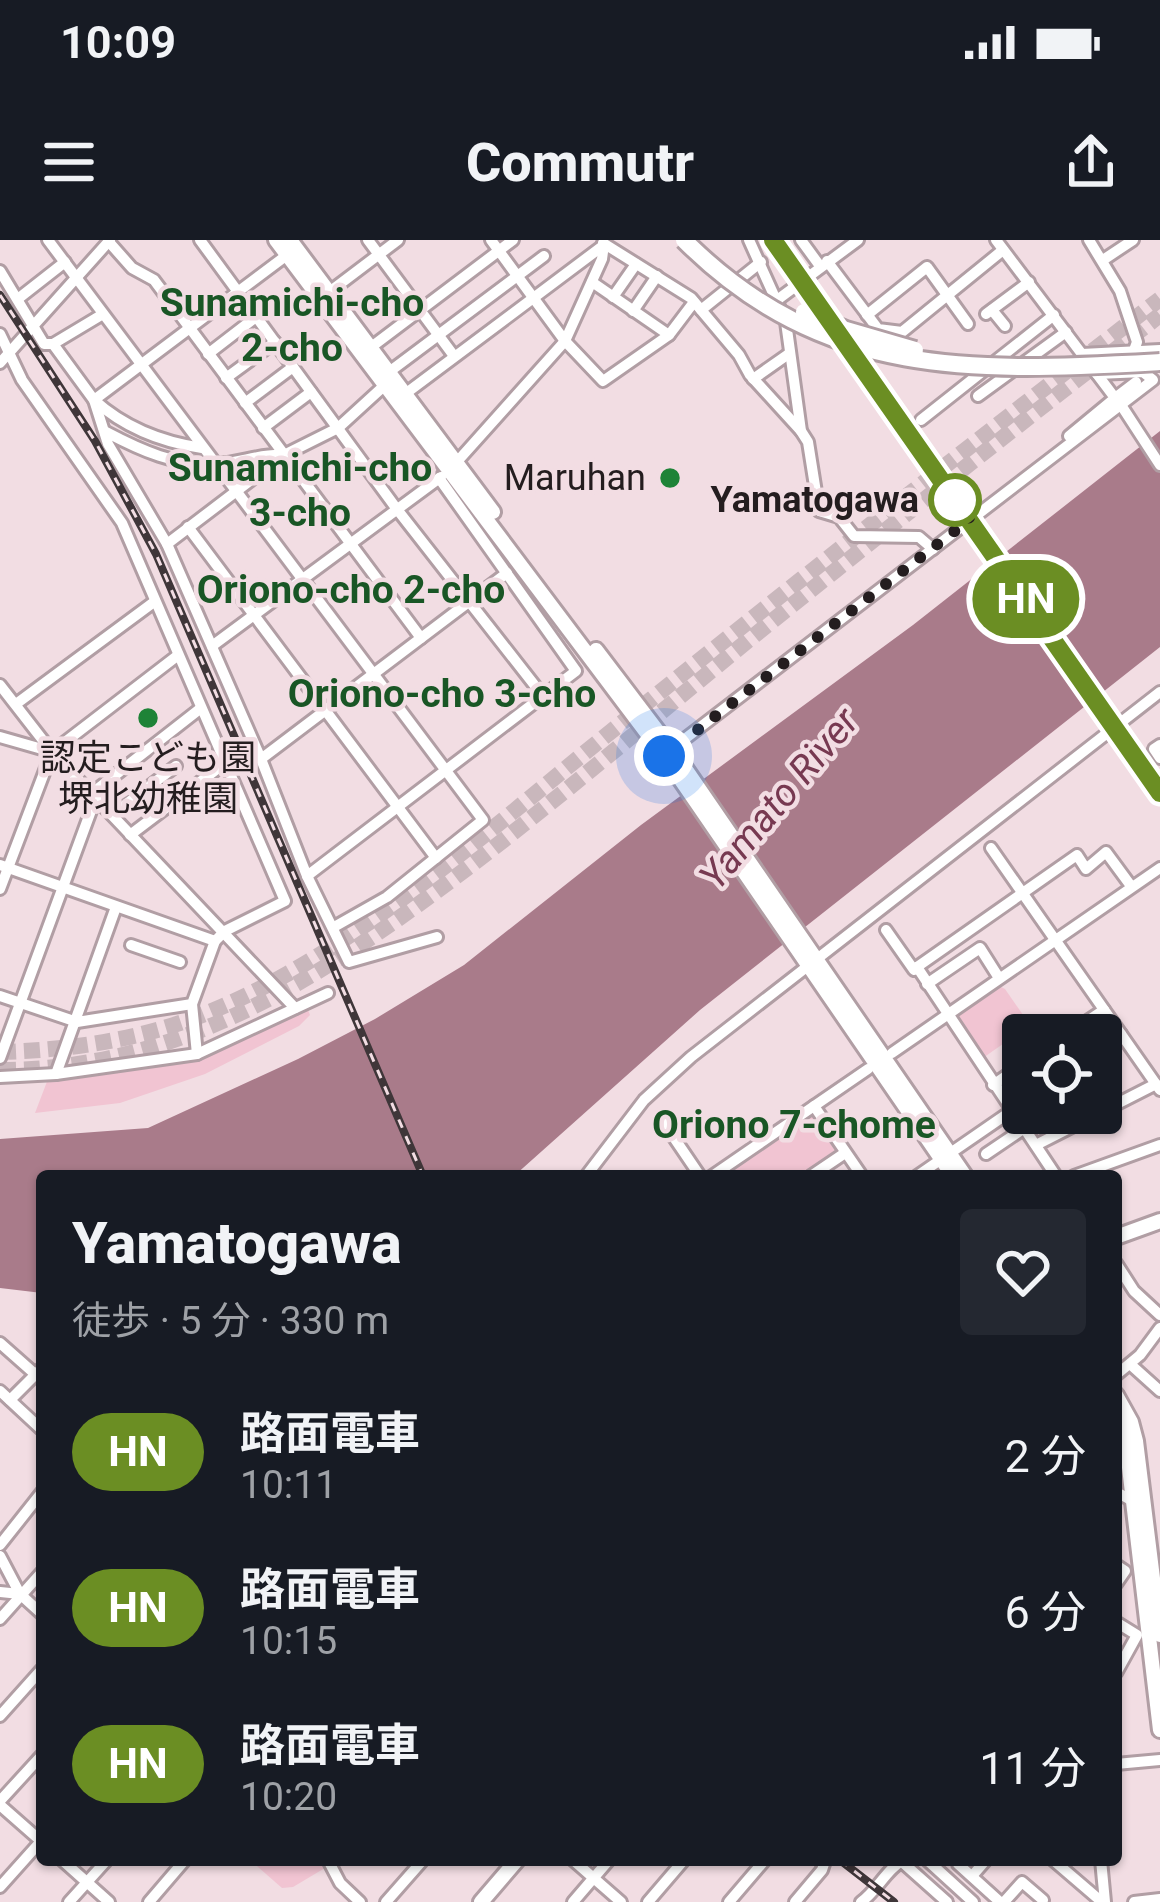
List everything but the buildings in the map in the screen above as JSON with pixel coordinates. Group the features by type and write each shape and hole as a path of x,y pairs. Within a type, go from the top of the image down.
{"highway":[{"path":"685,240 738,286 788,318 845,343 898,358 1006,369 1155,370"},
{"path":"700,240 743,277 794,308 902,347 980,358 1160,350"}],"main road":[{"path":"276,240 295,246 324,296 448,470 672,754 809,959 959,1170"},
{"path":"324,296 370,348 387,379 405,394 448,470"},
{"path":"945,1156 951,1170"},
{"path":"1122,1235 1160,1221"},
{"path":"1122,1407 1134,1431 1151,1564 1148,1634 1160,1730"},
{"path":"1122,1429 1133,1501 1151,1564"},
{"path":"482,1902 513,1866"}],"street":[{"path":"48,240 483,820 387,897 334,927"},
{"path":"200,240 396,508 542,696"},
{"path":"368,240 454,356"},
{"path":"324,296 398,240"},
{"path":"370,348 495,245 513,240"},
{"path":"749,240 785,322 801,431"},
{"path":"1089,240 1120,291 1137,342 1125,372"},
{"path":"1103,260 1133,240"},
{"path":"3,360 110,241 132,268 154,280 421,638"},
{"path":"794,241 823,263 878,328 902,332 999,245 1120,404 1160,465"},
{"path":"776,300 850,242"},
{"path":"608,243 697,306 753,379 801,431 808,442 819,512 839,517 855,538 919,537 933,549"},
{"path":"212,646 448,470 565,341 608,243"},
{"path":"405,394 608,243"},
{"path":"495,245 565,341 603,381 761,262"},
{"path":"94,400 295,246"},
{"path":"167,544 284,455 338,428 439,335 544,256"},
{"path":"65,262 16,303 44,344 53,344 103,314"},
{"path":"614,297 636,264"},
{"path":"867,315 927,268 968,324"},
{"path":"0,272 19,298"},
{"path":"634,310 657,276"},
{"path":"592,282 669,335"},
{"path":"1005,326 989,312 1029,282"},
{"path":"716,298 725,309"},
{"path":"987,409 971,377 1054,315"},
{"path":"208,353 256,317"},
{"path":"921,420 1066,332"},
{"path":"0,334 3,360 122,523 285,901 220,936 192,1004 197,1054"},
{"path":"226,379 274,342"},
{"path":"53,344 107,412 148,434 202,448"},
{"path":"1082,354 1160,350"},
{"path":"753,379 790,353"},
{"path":"244,403 293,367"},
{"path":"1097,374 1155,370"},
{"path":"672,754 788,658 1066,447 1155,370"},
{"path":"1120,404 1136,382"},
{"path":"263,428 311,392"},
{"path":"94,400 108,444 167,544 262,759 307,876 352,964 437,937"},
{"path":"106,432 178,461 216,465 284,455"},
{"path":"307,876 575,671 507,573 448,470"},
{"path":"188,527 436,858"},
{"path":"262,759 507,573"},
{"path":"16,704 154,602"},
{"path":"0,889 4,867 52,752 177,656"},
{"path":"0,685 52,752 220,936 295,1008"},
{"path":"590,1170 630,1116 668,1077 809,959 1160,692"},
{"path":"0,1058 95,797 201,708"},
{"path":"0,737 52,752"},
{"path":"112,815 174,767 154,745"},
{"path":"1160,745 1154,749 1160,758"},
{"path":"130,835 225,764"},
{"path":"991,848 1107,1014"},
{"path":"886,931 914,970 1077,855 1086,868 1106,852 1131,886"},
{"path":"4,867 161,923 220,936"},
{"path":"892,1053 1160,868"},
{"path":"56,1074 116,907"},
{"path":"151,952 161,923"},
{"path":"131,945 180,962"},
{"path":"927,984 980,948 999,978"},
{"path":"917,967 1002,1098"},
{"path":"0,1077 197,1054 328,992"},
{"path":"0,997 76,1022 192,1004"},
{"path":"1098,1014 1104,1010"},
{"path":"1122,1035 1158,1087 1122,1103"},
{"path":"721,1170 868,1069"},
{"path":"993,1084 1002,1078"},
{"path":"814,1106 858,1170"},
{"path":"925,1170 1002,1117"},
{"path":"662,1120 696,1170"},
{"path":"986,1154 1016,1134"},
{"path":"1027,1134 1052,1170"},
{"path":"1036,1145 1058,1134"},
{"path":"1091,1170 1160,1145"},
{"path":"820,1170 845,1153"},
{"path":"1122,1272 1160,1315"},
{"path":"1122,1370 1160,1328"},
{"path":"0,1343 36,1370"},
{"path":"1148,1345 1160,1355"},
{"path":"1130,1364 1160,1391"},
{"path":"36,1372 3,1395 36,1425"},
{"path":"1122,1495 1133,1501"},
{"path":"0,1544 36,1499"},
{"path":"0,1556 20,1594 36,1609"},
{"path":"0,1619 36,1578"},
{"path":"0,1592 20,1594"},
{"path":"1122,1666 1148,1634"},
{"path":"0,1716 36,1676"},
{"path":"1122,1763 1160,1760"},
{"path":"36,1762 0,1803 36,1836"},
{"path":"0,1888 36,1848"},
{"path":"69,1866 109,1902"},
{"path":"69,1902 102,1866"},
{"path":"149,1902 180,1866"},
{"path":"331,1866 360,1902"},
{"path":"335,1874 342,1866"},
{"path":"386,1902 417,1866"},
{"path":"580,1866 621,1902"},
{"path":"573,1902 604,1866"},
{"path":"648,1902 679,1866"},
{"path":"730,1902 760,1866"},
{"path":"814,1902 799,1898 823,1866"},
{"path":"871,1900 895,1866"},
{"path":"904,1866 947,1902"},
{"path":"934,1866 973,1902"},
{"path":"960,1866 1002,1902 1022,1882 1045,1898"},
{"path":"972,1876 981,1866"},
{"path":"1060,1866 1103,1902"},
{"path":"1101,1866 1103,1902"},
{"path":"1134,1902 1160,1899"}],"shaded area":[{"path":"997,985 1022,1014 1002,1014 1002,1045 980,1060 955,1015"},
{"path":"307,1007 310,1015 299,1026 205,1074 120,1103 35,1113 48,1079 201,1057"},
{"path":"813,1114 839,1149 814,1170 728,1170"},
{"path":"257,1866 325,1868 293,1887 282,1888"}],"water":[{"name":"Yamato River","path":"1160,431 1160,647 700,1010 521,1170 36,1170 36,1292 0,1288 0,1139 148,1128 375,1019 464,965 641,825 913,625"}],"tunnel":[{"path":"0,1052 81,1046 161,1029 266,986 320,955 475,843 1160,299"},
{"path":"0,1070 70,1065 136,1052 199,1031 260,1003 376,934 519,828 844,563 1160,315"}],"tram line":[{"path":"773,240 1160,793"},
{"name":"HN","path":"773,240 1160,793"}],"railway":[{"path":"0,295 95,441 156,554 420,1170"},
{"path":"848,1866 894,1902"}],"place":[{"name":"Maruhan","path":"670,478"},
{"name":"Yamatogawa","path":"955,500"},
{"name":"認定こども園 堺北幼稚園","path":"148,718"}],"district":[{"name":"Sunamichi-cho 2-cho","path":"292,326"},
{"name":"Sunamichi-cho 3-cho","path":"300,490"},
{"name":"Oriono-cho 2-cho","path":"351,590"},
{"name":"Oriono-cho 3-cho","path":"442,694"},
{"name":"Oriono 7-chome","path":"794,1125"}],"route":[{"path":"664,756 970,519 955,500"}]}
